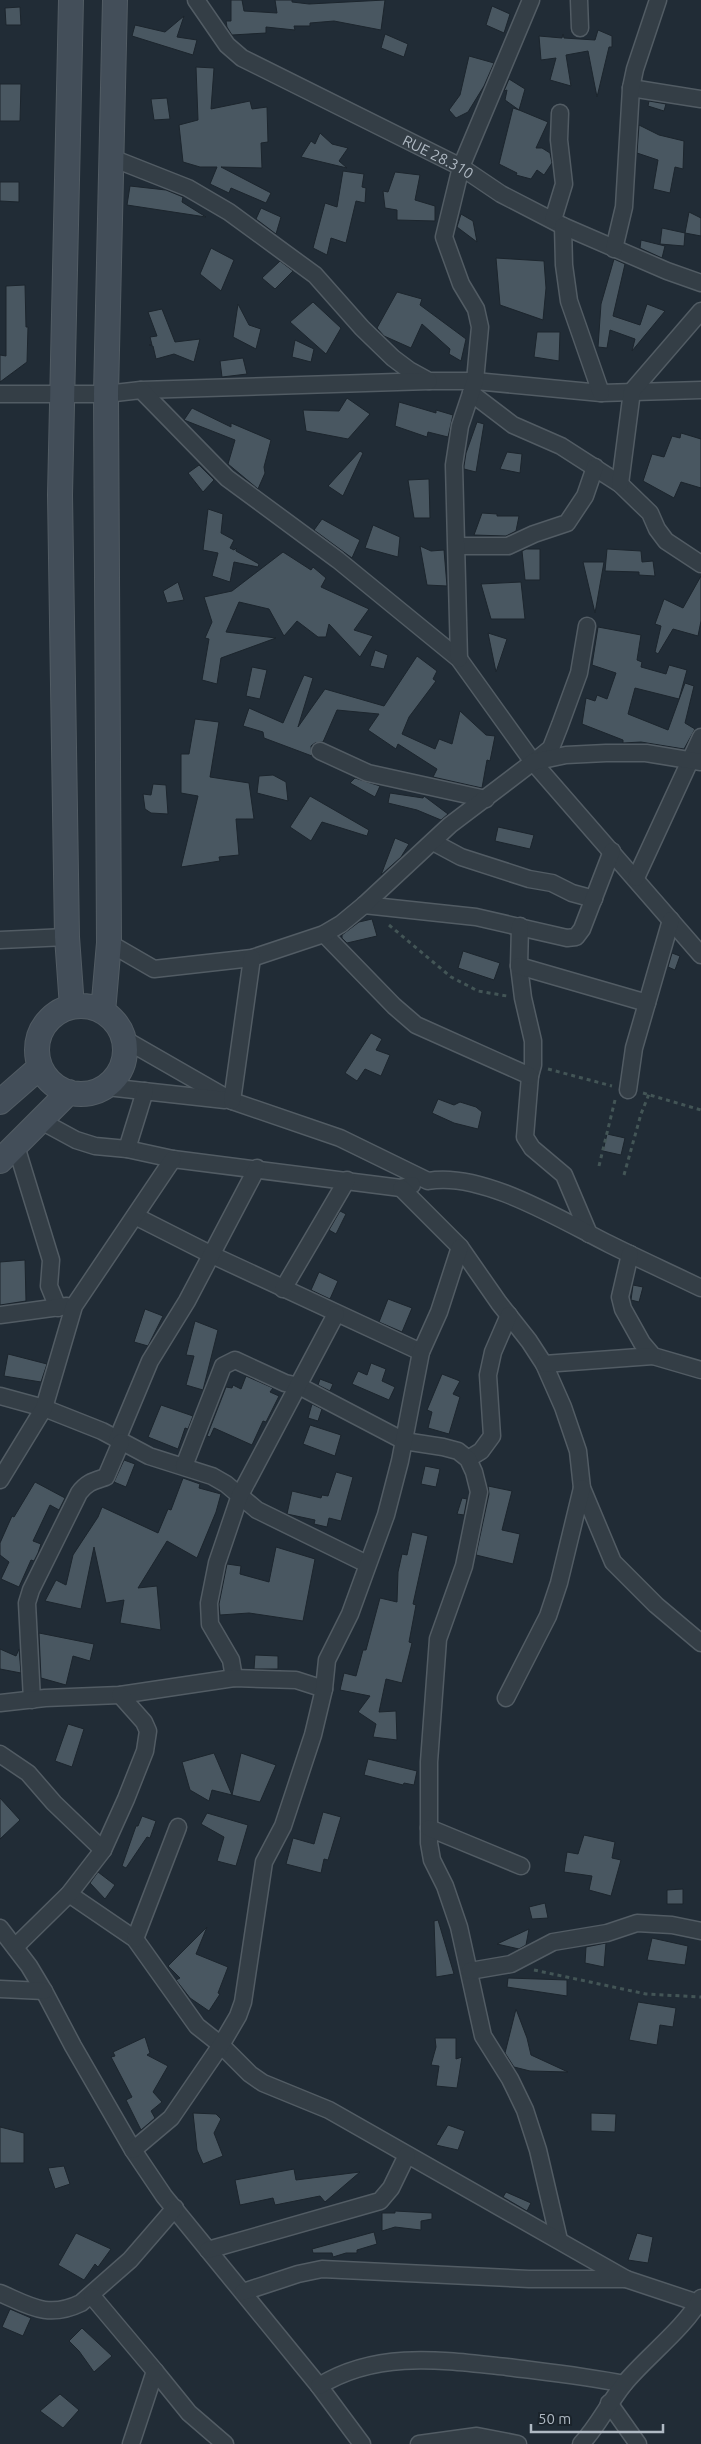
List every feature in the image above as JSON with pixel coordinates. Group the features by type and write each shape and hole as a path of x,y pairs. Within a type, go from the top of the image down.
{"main road":[{"path":"71,0 60,495 67,937 72,1007"},
{"path":"103,1012 109,943 106,394 115,0"},
{"path":"72,1007 88,1007 103,1012 116,1023 124,1039 125,1057 119,1074 107,1087 94,1093 79,1094 69,1092 50,1082 40,1067 37,1048 42,1030 54,1015 72,1007"},
{"path":"0,1102 40,1067"},
{"path":"8,1154 69,1092"}],"street":[{"name":"RUE 28.310","path":"196,0 227,45 242,58 460,167 500,194 558,223 667,272 701,283"},
{"path":"459,659 454,465 460,426 473,387 480,327 476,309 461,284 444,237 460,167 531,0"},
{"path":"579,0 580,28"},
{"path":"614,249 624,207 631,88 644,37 658,0"},
{"path":"631,88 701,98"},
{"path":"560,112 559,140 564,184 558,223 569,301 601,393"},
{"path":"112,158 188,188 229,212 316,275 362,328 393,358 429,381"},
{"path":"620,484 632,391 701,310"},
{"path":"0,394 106,394 141,390 429,381 473,387 601,393 701,390"},
{"path":"473,387 513,425 561,446 620,484 650,513 657,530 666,541 701,564"},
{"path":"141,390 227,478 338,560 459,659 533,762 636,878 701,955"},
{"path":"457,546 508,546 534,534 567,523 585,496 595,467"},
{"path":"109,943 154,969 252,958 324,934 364,905 450,825 551,748 579,673 587,626"},
{"path":"636,878 695,761 701,737"},
{"path":"320,751 368,773 486,799"},
{"path":"533,762 566,755 606,753 646,753 695,761"},
{"path":"433,842 461,857 529,879 552,883 572,893 594,899"},
{"path":"364,905 476,918 520,926 567,938 576,937 582,929 612,851"},
{"path":"622,1093 671,920"},
{"path":"520,926 519,966 523,998 533,1041 533,1065 526,1112 527,1142 564,1175 589,1234"},
{"path":"324,934 394,1006 416,1025 530,1076"},
{"path":"0,940 67,937"},
{"path":"232,1101 252,958"},
{"path":"519,966 646,1003"},
{"path":"124,1039 232,1101 340,1138 428,1181"},
{"path":"107,1087 232,1101"},
{"path":"127,1149 145,1091"},
{"path":"41,1121 95,1146 127,1149 173,1159 257,1168 401,1188 441,1179 461,1181 503,1193 701,1288"},
{"path":"8,1154 51,1260 49,1286 66,1307"},
{"path":"0,1480 44,1408 66,1307 135,1216 173,1159"},
{"path":"32,1700 27,1603 31,1590 79,1493 85,1485 94,1479 106,1477 150,1361 187,1302 257,1168"},
{"path":"283,1289 347,1180"},
{"path":"401,1188 460,1247 544,1364 563,1407 578,1451 582,1488 613,1562 656,1605 701,1643"},
{"path":"135,1216 283,1289 421,1352"},
{"path":"133,2150 171,2118 222,2045 238,2016 243,2002 264,1862 290,1806 313,1735 324,1689 327,1660 350,1614 393,1492 421,1352 439,1312 460,1247"},
{"path":"630,1254 620,1297 623,1309 642,1343 653,1356"},
{"path":"0,1315 66,1307"},
{"path":"234,1678 231,1660 210,1624 209,1603 217,1563 240,1495 336,1314"},
{"path":"468,1459 481,1451 492,1436 488,1375 493,1352 509,1315"},
{"path":"544,1364 653,1356 701,1370"},
{"path":"184,1466 222,1366 235,1360 285,1383 299,1386 404,1441 458,1451 468,1459 479,1492 464,1566 438,1639 429,1762 429,1828 432,1860 445,1886 470,1971 483,2036 510,2078 526,2110 538,2150 559,2240"},
{"path":"0,1396 44,1408 102,1431 149,1456 212,1476 240,1495 257,1510 367,1564"},
{"path":"506,1698 548,1616 559,1583 582,1488"},
{"path":"0,1703 120,1696 234,1678 296,1680 324,1689"},
{"path":"15,1947 69,1894 103,1850 126,1799 148,1740 144,1722 120,1696"},
{"path":"0,1754 28,1773 54,1803 103,1850"},
{"path":"134,1939 178,1827"},
{"path":"429,1828 522,1866"},
{"path":"69,1894 134,1939 197,2026 222,2045 250,2074 264,2083 329,2110 626,2279 700,2302 624,2384 609,2403 597,2426 581,2444"},
{"path":"470,1971 511,1964 553,1942 607,1933 637,1923 672,1925 701,1930"},
{"path":"0,1928 44,1991 73,2046 133,2150 164,2196 319,2386 362,2444"},
{"path":"0,1989 44,1991"},
{"path":"208,2250 380,2201 391,2188 407,2155"},
{"path":"0,2293 45,2312 71,2308 92,2296 130,2260 175,2208"},
{"path":"243,2292 298,2274 322,2269 529,2279 626,2279"},
{"path":"92,2296 189,2413 225,2444"},
{"path":"319,2386 343,2372 407,2359 509,2367 624,2384"},
{"path":"131,2444 154,2371"},
{"path":"609,2403 638,2444"},
{"path":"418,2444 477,2436 518,2444"}],"path":[{"path":"364,905 428,955 451,977 478,990 523,998"},
{"path":"600,1166 622,1093"},
{"path":"624,1175 641,1114 649,1094"},
{"path":"511,1964 562,1978 646,1994 701,1997"}],"building":[{"path":"231,0 242,0 244,11 277,13 275,0 292,0 292,2 309,4 385,0 381,30 334,21 310,23 310,26 294,26 295,30 266,27 266,33 232,35 226,21 231,21"},
{"path":"492,6 510,14 504,33 486,25"},
{"path":"20,7 21,25 6,25 5,8"},
{"path":"184,16 177,37 197,40 193,55 132,36 135,25 165,32"},
{"path":"598,30 612,36 612,47 609,47 597,97 588,51 566,55 571,86 550,80 556,58 541,60 539,36 562,38 563,34 564,38 595,40"},
{"path":"385,34 408,44 404,57 381,48"},
{"path":"469,56 494,63 484,86 468,112 456,118 449,110 460,95"},
{"path":"196,67 214,68 211,109 250,101 252,109 267,107 268,142 261,143 262,168 221,167 271,193 266,203 231,188 229,193 210,184 217,167 200,167 183,162 179,125 198,120"},
{"path":"509,79 525,89 519,110 505,100 507,90 504,91"},
{"path":"0,84 21,84 20,121 0,121"},
{"path":"167,98 170,119 154,120 151,99"},
{"path":"649,101 666,104 664,111 648,106"},
{"path":"513,108 548,122 536,148 542,148 550,153 552,163 544,175 537,170 531,179 516,175 517,173 499,164"},
{"path":"639,125 659,135 684,141 683,169 675,167 670,193 653,189 658,160 637,153"},
{"path":"320,133 332,144 348,148 339,161 347,168 301,157 311,141 315,144"},
{"path":"343,171 364,174 362,187 366,188 365,203 356,201 346,243 331,238 327,255 313,248 325,203 337,207"},
{"path":"395,172 420,175 415,200 435,206 435,221 397,220 397,210 385,208 383,191 388,192"},
{"path":"0,182 19,182 19,202 0,201"},
{"path":"130,186 166,190 183,197 182,202 206,217 127,205"},
{"path":"261,208 281,217 276,234 256,219"},
{"path":"689,212 701,218 701,236 685,233"},
{"path":"461,214 473,221 477,242 457,227"},
{"path":"662,228 685,233 684,246 660,244"},
{"path":"641,240 665,246 662,258 640,248"},
{"path":"211,248 234,260 221,291 200,274"},
{"path":"496,258 544,261 546,288 543,320 500,305"},
{"path":"614,259 625,264 613,316 640,325 647,304 665,311 632,351 635,339 610,330 607,348 598,347 601,304"},
{"path":"280,261 293,271 275,289 262,278"},
{"path":"25,285 26,327 28,327 27,362 0,382 0,355 6,356 6,286"},
{"path":"397,292 422,299 420,305 466,339 461,361 449,354 450,349 422,324 411,348 384,336 377,328"},
{"path":"313,302 341,328 326,354 290,322"},
{"path":"238,304 249,325 261,329 256,349 233,337"},
{"path":"162,309 175,342 200,339 194,362 174,354 156,359 153,346 149,345 152,345 150,337 157,336 148,312"},
{"path":"537,332 560,332 559,361 534,357"},
{"path":"295,340 314,349 311,362 292,357"},
{"path":"243,358 247,374 222,377 220,361"},
{"path":"347,398 370,414 348,439 306,431 303,410 339,411"},
{"path":"399,402 436,413 436,410 453,415 448,437 428,432 427,437 395,426"},
{"path":"192,408 231,427 231,423 271,440 264,467 265,473 258,489 228,464 235,440 184,420"},
{"path":"477,422 484,424 476,472 464,469 464,466 466,453"},
{"path":"681,433 701,439 701,488 681,482 674,498 643,481 652,454 664,457 672,436 680,438"},
{"path":"360,451 363,453 343,496 328,486"},
{"path":"507,452 522,454 520,473 500,469"},
{"path":"199,465 214,480 203,492 188,473"},
{"path":"429,479 430,518 414,518 408,480"},
{"path":"208,509 223,514 221,533 234,540 230,548 234,550 236,548 236,551 259,564 258,567 234,562 230,582 212,576 218,553 203,550"},
{"path":"482,513 497,514 497,516 519,516 516,531 506,536 474,535"},
{"path":"322,519 360,540 352,558 314,530"},
{"path":"373,525 400,537 398,557 365,548"},
{"path":"420,546 431,551 444,550 447,586 427,585"},
{"path":"526,549 540,549 540,580 525,580 522,551"},
{"path":"607,549 641,551 642,562 653,561 655,576 639,575 639,572 605,571"},
{"path":"283,552 311,570 313,567 326,578 321,587 369,609 354,630 373,636 360,657 329,624 326,637 318,637 297,621 284,636 269,609 239,602 226,632 276,638 221,658 217,684 202,680 209,639 205,638 212,622 204,597 232,591"},
{"path":"583,562 604,562 595,613"},
{"path":"701,576 701,621 698,636 673,629 658,654 655,652 661,626 655,624 664,599 683,608"},
{"path":"178,582 184,600 167,603 163,591"},
{"path":"521,582 525,619 491,619 481,584"},
{"path":"598,627 641,635 637,660 642,662 641,667 666,674 669,665 687,670 679,699 635,688 628,714 668,730 685,683 694,686 685,723 695,729 684,749 641,742 623,743 623,740 582,724 586,698 595,701 597,695 607,699 616,673 592,665"},
{"path":"488,633 507,639 496,672"},
{"path":"375,650 388,655 384,669 370,666"},
{"path":"417,656 437,671 433,679 436,681 409,717 402,734 435,749 439,739 452,744 460,711 486,735 495,736 490,761 487,760 482,788 433,777 437,769 398,744 396,749 368,730 379,714 337,710 323,742 315,743 311,746 312,756 264,738 263,732 243,726 249,708 283,723 304,675 313,678 298,727 325,689 384,706"},
{"path":"252,667 267,670 260,699 246,696"},
{"path":"195,719 219,722 210,777 249,783 254,819 236,819 239,855 219,857 220,861 181,867 198,796 181,793 181,754 189,754"},
{"path":"273,775 286,782 288,801 257,793 259,776"},
{"path":"355,778 380,786 375,797 350,783"},
{"path":"153,784 166,785 168,814 151,813 145,809 143,794 151,795"},
{"path":"390,793 423,798 424,796 448,814 441,820 417,810 388,803"},
{"path":"310,796 369,830 367,836 322,822 311,841 290,827"},
{"path":"498,827 534,835 530,849 495,841"},
{"path":"395,838 409,844 401,857 381,875"},
{"path":"372,919 377,936 347,943 342,938 342,935 359,922"},
{"path":"463,951 500,963 494,980 458,968"},
{"path":"672,953 680,956 675,970 668,967"},
{"path":"371,1033 382,1039 376,1050 390,1055 381,1076 365,1069 357,1081 345,1073"},
{"path":"438,1099 454,1105 460,1102 476,1107 482,1112 478,1129 454,1123 432,1113"},
{"path":"607,1134 625,1138 621,1155 603,1151"},
{"path":"340,1211 346,1214 336,1234 329,1230"},
{"path":"25,1260 26,1301 0,1305 0,1262"},
{"path":"319,1272 338,1281 330,1299 311,1290"},
{"path":"633,1285 643,1287 639,1302 631,1300"},
{"path":"388,1299 412,1308 402,1332 379,1322"},
{"path":"145,1309 163,1316 148,1346 134,1342"},
{"path":"195,1321 218,1330 203,1390 186,1385 194,1356 186,1355"},
{"path":"8,1354 47,1364 41,1382 4,1376"},
{"path":"371,1363 386,1369 382,1381 395,1387 389,1400 352,1384 358,1371 367,1375"},
{"path":"442,1374 460,1381 453,1394 460,1397 449,1434 428,1428 432,1412 427,1410"},
{"path":"246,1376 273,1388 270,1392 279,1396 266,1422 263,1421 252,1445 214,1428 210,1437 207,1436 226,1387 232,1388 233,1385 241,1389"},
{"path":"320,1379 333,1384 330,1391 318,1385"},
{"path":"312,1404 322,1409 318,1421 308,1418"},
{"path":"161,1405 193,1416 188,1429 185,1428 178,1449 148,1437"},
{"path":"310,1425 341,1435 335,1456 303,1444"},
{"path":"124,1460 135,1464 126,1487 114,1482"},
{"path":"425,1466 440,1469 436,1487 421,1484"},
{"path":"336,1472 353,1477 341,1521 329,1518 327,1527 314,1524 315,1520 287,1514 292,1491 321,1498 322,1495 328,1496"},
{"path":"183,1478 200,1484 199,1488 221,1494 216,1512 197,1558 167,1541 138,1588 157,1586 161,1630 120,1623 124,1600 106,1603 94,1547 81,1609 45,1601 56,1580 66,1585 73,1555 98,1517 102,1507 158,1533 168,1509 171,1510"},
{"path":"35,1482 65,1498 59,1510 50,1505 33,1541 41,1544 38,1553 34,1561 31,1560 19,1587 1,1579 9,1562 0,1555 0,1543 12,1516 14,1517"},
{"path":"488,1486 512,1491 502,1530 520,1534 513,1564 476,1555 489,1494"},
{"path":"462,1498 467,1499 464,1515 457,1514"},
{"path":"412,1532 428,1536 413,1604 416,1605 409,1642 412,1643 402,1683 386,1679 379,1712 396,1711 397,1740 373,1737 376,1724 358,1712 370,1696 340,1690 344,1673 356,1676 363,1650 366,1650 380,1598 397,1602 398,1572 402,1554 407,1555"},
{"path":"276,1547 315,1559 303,1621 249,1613 220,1615 219,1604 227,1564 241,1566 240,1574 269,1582"},
{"path":"39,1633 94,1644 90,1661 73,1656 66,1685 41,1678"},
{"path":"0,1649 16,1656 19,1649 21,1673 0,1669"},
{"path":"255,1655 278,1656 278,1669 254,1669"},
{"path":"68,1724 84,1729 72,1767 55,1761"},
{"path":"214,1753 232,1795 212,1790 209,1801 190,1790 182,1762"},
{"path":"241,1753 276,1765 260,1802 232,1795"},
{"path":"368,1759 417,1771 414,1785 404,1783 403,1785 364,1775"},
{"path":"0,1798 20,1820 0,1839"},
{"path":"323,1812 341,1817 328,1860 324,1859 321,1873 286,1864 293,1838 314,1844"},
{"path":"207,1813 248,1825 236,1866 217,1861 224,1837 201,1824"},
{"path":"142,1816 156,1821 150,1838 147,1837 126,1868 122,1866 136,1826 138,1826"},
{"path":"584,1835 615,1842 612,1858 621,1860 611,1896 589,1890 592,1876 564,1872 567,1852 578,1854"},
{"path":"98,1872 115,1885 105,1899 90,1883"},
{"path":"683,1889 683,1904 667,1904 667,1890"},
{"path":"545,1903 548,1918 532,1919 529,1907"},
{"path":"438,1920 454,1974 436,1977 434,1921"},
{"path":"207,1927 196,1954 228,1967 218,1993 220,1994 209,2011 190,1998 176,1980 180,1978 168,1966"},
{"path":"529,1929 526,1945 519,1949 497,1944"},
{"path":"652,1938 688,1946 685,1965 647,1960"},
{"path":"606,1943 604,1967 585,1963 586,1947"},
{"path":"508,1978 567,1980 567,1996 507,1987"},
{"path":"638,2002 676,2008 673,2027 660,2025 657,2045 629,2040"},
{"path":"516,2009 531,2055 568,2072 530,2071 514,2067 505,2053"},
{"path":"145,2037 150,2053 147,2055 168,2066 153,2092 162,2102 151,2111 155,2118 141,2130 126,2100 132,2097 111,2057 115,2056 113,2052"},
{"path":"435,2038 456,2038 456,2059 462,2057 457,2088 436,2086 439,2066 431,2065 436,2047"},
{"path":"193,2113 216,2114 221,2119 214,2133 223,2156 203,2164 197,2150"},
{"path":"591,2113 616,2114 615,2132 591,2131"},
{"path":"448,2125 465,2131 458,2150 436,2145"},
{"path":"0,2127 24,2133 24,2163 0,2163"},
{"path":"64,2166 70,2184 55,2189 48,2168"},
{"path":"294,2169 296,2180 360,2172 325,2202 320,2196 275,2205 273,2198 240,2205 235,2180"},
{"path":"506,2192 531,2203 527,2211 503,2197"},
{"path":"395,2211 432,2213 432,2219 421,2221 421,2230 395,2227 382,2231 382,2213 395,2213"},
{"path":"374,2232 377,2244 357,2250 357,2253 346,2253 333,2257 332,2253 313,2253 312,2249"},
{"path":"76,2233 111,2249 98,2267 95,2264 84,2280 58,2265"},
{"path":"637,2233 653,2237 648,2263 628,2260"},
{"path":"10,2309 31,2318 23,2336 2,2327"},
{"path":"82,2328 112,2356 94,2372 79,2351 69,2341"},
{"path":"60,2394 79,2410 63,2428 40,2411"}]}
